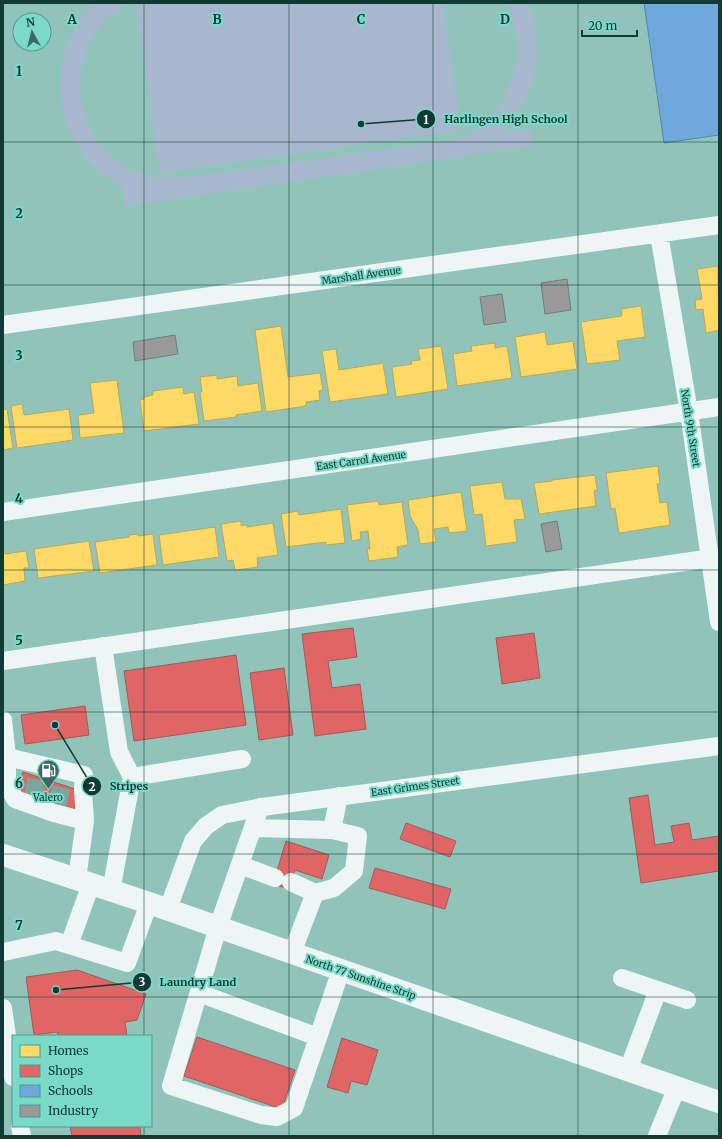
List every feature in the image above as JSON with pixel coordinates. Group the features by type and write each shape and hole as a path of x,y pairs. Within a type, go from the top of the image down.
{"main road":[{"name":"North 77 Sunshine Strip","path":"3,855 159,906 719,1102"}],"street":[{"name":"Marshall Avenue","path":"3,325 719,226"},
{"name":"North 9th Street","path":"659,234 714,558 719,622"},
{"name":"East Carrol Avenue","path":"3,512 719,408"},
{"path":"3,661 714,558"},
{"path":"103,646 119,752 132,777 111,891"},
{"path":"3,720 7,784 15,799 32,801 85,821"},
{"name":"East Grimes Street","path":"69,944 127,963 193,841 206,826 222,815 260,807 339,796 719,746"},
{"path":"3,952 56,941 69,944 84,882 85,821 83,790 84,775 63,778 39,771 5,747"},
{"path":"132,777 242,759"},
{"path":"332,830 339,796"},
{"path":"260,807 218,927 171,1086 261,1115 277,1116 294,1108 341,970"},
{"path":"240,865 315,892 334,888 354,871 358,836 332,830 253,828"},
{"path":"292,953 315,892"},
{"path":"622,978 687,1000"},
{"path":"628,1070 658,990"},
{"path":"198,993 318,1037"},
{"path":"3,1008 12,1070"},
{"path":"658,1136 676,1087"}],"shaded area":[{"path":"95,3 129,3 110,16 95,33 86,53 80,74 80,97 85,118 95,138 110,155 126,168 139,174 177,178 192,177 450,141 469,135 489,119 497,109 510,86 514,75 517,63 518,45 515,27 508,3 528,3 533,15 537,38 537,53 532,82 526,96 511,122 501,133 531,130 533,146 468,154 464,156 125,206 122,186 95,168 76,142 67,122 62,101 61,80 64,58 70,38 81,19"},
{"path":"148,3 443,3 461,130 160,173 136,5"}],"building: Homes":[{"path":"718,266 719,330 706,333 703,309 696,310 695,300 702,299 697,269"},
{"path":"641,306 645,337 617,341 620,360 587,364 581,322 622,316 621,309"},
{"path":"281,326 288,377 320,373 323,390 319,391 320,400 306,402 306,406 266,412 255,330"},
{"path":"545,332 547,345 573,341 577,369 521,377 515,337"},
{"path":"495,343 495,348 507,346 512,378 457,386 453,354 472,351 471,346"},
{"path":"441,346 448,389 396,397 392,367 412,364 411,361 420,360 418,349"},
{"path":"336,349 339,370 383,363 388,394 330,402 322,351"},
{"path":"217,375 217,379 237,376 238,386 258,383 262,411 236,415 236,417 204,421 200,392 202,392 200,377"},
{"path":"117,380 124,433 80,438 78,415 94,413 90,383"},
{"path":"183,387 184,394 194,392 199,424 144,431 140,400 144,399 144,397 153,395 153,391"},
{"path":"22,404 24,415 69,409 73,440 17,448 11,406"},
{"path":"7,409 13,448 3,450 3,410"},
{"path":"658,466 660,484 657,484 660,503 667,502 670,525 619,533 615,508 611,509 606,473"},
{"path":"595,475 597,490 594,491 596,506 539,514 534,483"},
{"path":"502,482 505,499 521,499 525,519 514,520 517,542 486,546 482,514 474,515 470,486"},
{"path":"461,492 467,531 449,533 448,527 434,529 436,542 420,544 418,530 410,516 408,500"},
{"path":"378,501 379,505 402,502 408,545 397,547 398,557 369,561 367,549 370,549 368,531 360,532 361,539 352,541 347,505"},
{"path":"341,509 345,543 326,545 326,542 286,547 281,514 298,511 299,515"},
{"path":"241,521 241,526 247,525 247,527 273,523 278,555 257,558 258,567 235,570 233,560 227,561 221,524"},
{"path":"215,527 219,557 163,565 159,535"},
{"path":"138,534 138,536 153,534 157,565 100,573 95,542 129,537 129,535"},
{"path":"89,541 94,571 38,578 34,549"},
{"path":"26,551 29,568 24,568 25,581 3,585 3,552 5,554"}],"building: Shops":[{"path":"353,628 357,657 328,661 332,688 360,684 366,729 315,736 302,634"},
{"path":"534,633 540,678 502,684 496,638"},
{"path":"236,655 246,725 134,741 124,671"},
{"path":"284,668 293,735 259,740 250,673"},
{"path":"85,706 89,735 25,744 21,715"},
{"name":"Valero","path":"23,772 81,791 74,811 16,791"},
{"path":"648,795 655,845 674,842 671,826 689,823 692,840 719,836 719,871 641,883 629,798"},
{"path":"406,823 456,841 450,857 400,839"},
{"path":"286,841 329,855 322,879 295,870 289,889 273,884"},
{"path":"375,868 451,889 445,909 369,888"},
{"path":"77,970 146,994 137,1020 125,1022 127,1035 58,1035 57,1032 34,1035 26,977"},
{"path":"197,1037 295,1070 282,1109 184,1076"},
{"path":"342,1038 378,1050 367,1085 351,1081 348,1093 327,1087"},
{"path":"70,1127 140,1127 141,1136 72,1136"}],"building: Schools":[{"path":"644,3 719,3 719,135 664,143"}],"building: Industry":[{"path":"567,279 571,310 545,314 541,283"},
{"path":"502,294 506,322 484,325 480,297"},
{"path":"175,335 178,354 135,361 133,342"},
{"path":"557,521 562,549 546,552 541,524"}],"tunnel":[{"path":"33,797 37,777"},
{"path":"57,805 62,785"}],"place":[{"name":"Harlingen High School","path":"361,124"},
{"name":"Stripes","path":"55,725"},
{"name":"Valero","path":"48,790"},
{"name":"Laundry Land","path":"56,990"}]}
